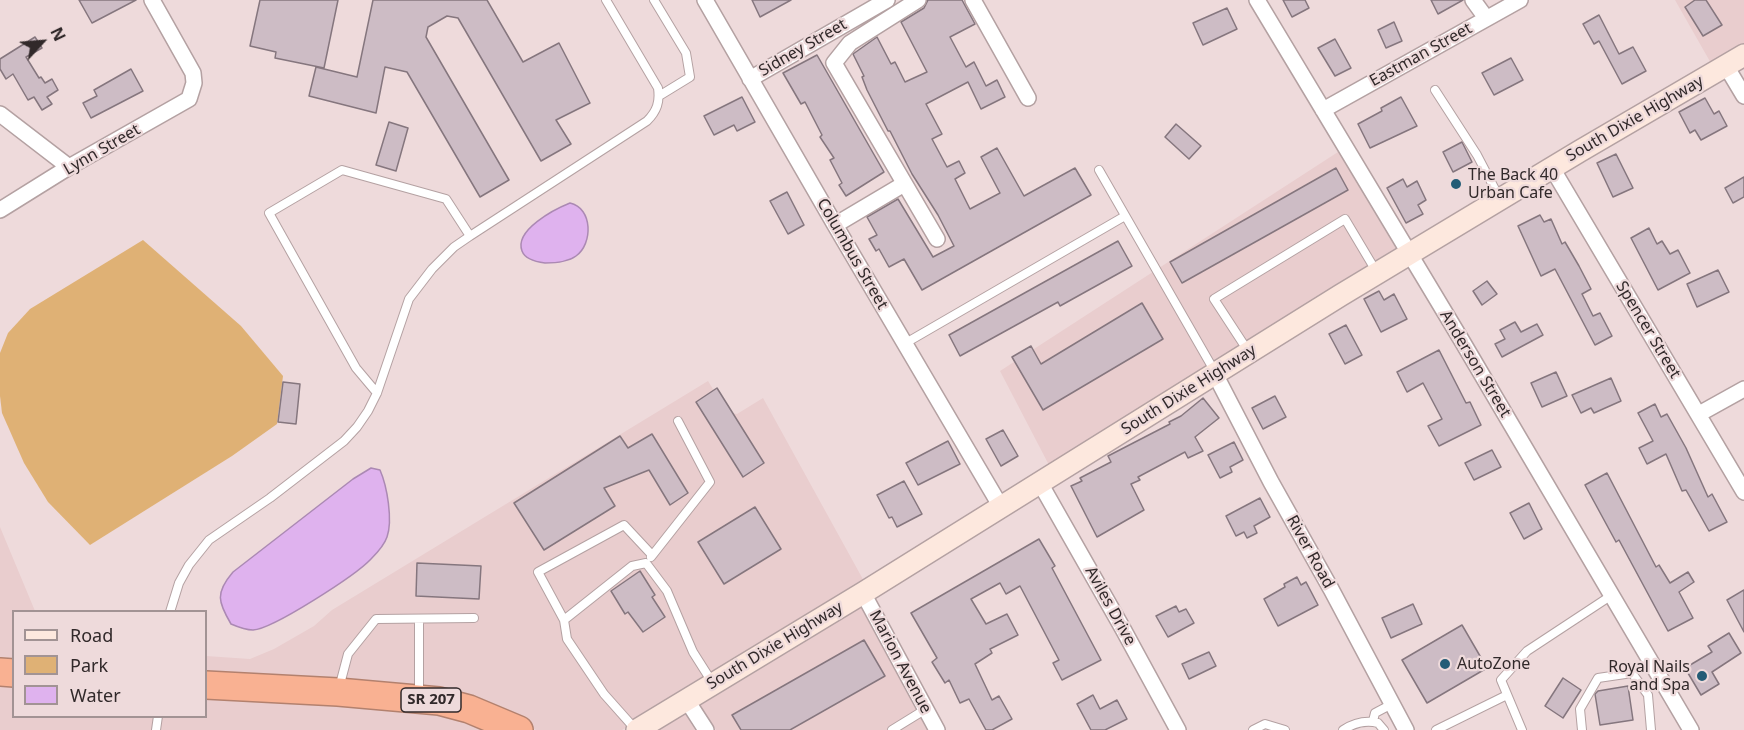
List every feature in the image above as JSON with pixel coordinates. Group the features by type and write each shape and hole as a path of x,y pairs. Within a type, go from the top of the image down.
{"highway":[{"name":"SR 207","path":"207,685 419,698 469,709 519,730"}],"main road":[{"name":"South Dixie Highway","path":"636,730 863,593 1377,274 1735,60"}],"street":[{"name":"Lynn Street","path":"0,210 69,167 189,99 194,83 191,66 152,0"},
{"name":"Columbus Street","path":"705,0 834,225 1001,507"},
{"name":"Sidney Street","path":"750,79 887,0"},
{"path":"834,63 850,43 918,0"},
{"path":"973,0 1028,98"},
{"name":"Anderson Street","path":"1257,0 1691,730"},
{"path":"1473,0 1486,18"},
{"name":"Eastman Street","path":"1323,110 1520,0"},
{"path":"820,38 937,239"},
{"path":"1735,60 1744,96"},
{"path":"0,114 69,167"},
{"name":"Spencer Street","path":"1552,168 1744,492"},
{"path":"834,225 904,184"},
{"name":"River Road","path":"1215,374 1271,483 1331,589 1406,730"},
{"path":"1699,414 1744,389"},
{"name":"Aviles Drive","path":"1040,483 1178,730"},
{"name":"Marion Avenue","path":"863,593 938,730"},
{"path":"686,699 706,730"}],"lane":[{"path":"171,610 179,583 209,540 270,498 344,441 357,427 377,393 409,299 432,269 454,247 647,121 658,106 658,88 606,0"},
{"path":"654,0 686,53 690,77 659,96"},
{"path":"1435,90 1477,155 1501,200"},
{"path":"377,393 356,368 269,213 342,170 446,199 470,236"},
{"path":"1099,170 1215,374"},
{"path":"904,344 1125,216"},
{"path":"1249,353 1214,299 1254,274 1345,219 1377,274"},
{"path":"564,620 632,566 646,563 710,482 678,421"},
{"path":"636,730 604,694 567,639 564,620 538,572 624,525 652,555"},
{"path":"646,563 667,591 693,652 712,683"},
{"path":"1522,730 1501,680 1527,651 1612,595"},
{"path":"338,692 348,654 376,619 474,618"},
{"path":"419,619 419,698"},
{"path":"1582,730 1580,709 1598,678 1632,673 1648,695 1651,730"},
{"path":"1648,695 1664,684"},
{"path":"1436,730 1507,695"},
{"path":"1372,721 1375,713 1392,704"},
{"path":"892,730 926,709"},
{"path":"1343,730 1372,721 1378,723 1384,730"},
{"path":"1253,730 1265,724 1285,730"}],"shaded area":[{"path":"1675,0 1744,0 1744,46 1712,65"},
{"path":"1338,152 1398,252 1050,467 1000,371"},
{"path":"708,381 727,412 737,414 763,398 865,583 622,730 536,730 522,722 207,677 207,656 250,659 274,649 314,626 332,610"},
{"path":"0,527 35,610 12,610 12,665 0,664"},
{"path":"859,604 927,730 716,730 698,701"},
{"path":"0,680 12,681 12,718 207,718 207,693 399,704 500,730 0,730"},
{"path":"683,710 695,730 651,730"}],"green space":[{"path":"143,240 241,326 283,376 277,424 232,456 90,545 48,502 24,463 2,413 0,353 8,333 30,309"}],"water":[{"path":"570,203 578,206 586,219 588,235 582,250 573,258 557,262 542,263 526,256 522,251 521,243 524,235 537,221"},
{"path":"371,468 380,470 387,494 389,513 389,530 378,552 362,567 332,588 278,621 253,630 231,624 223,610 220,598 223,586 233,572 353,479"}],"building":[{"path":"79,0 136,0 92,23"},
{"path":"260,0 338,0 324,68 275,58 276,52 250,46"},
{"path":"373,0 487,0 523,62 559,43 590,103 556,120 571,144 541,161 458,18 447,16 428,27 426,37 509,180 480,197 407,72 385,67 376,113 309,96 316,67 357,77"},
{"path":"752,0 791,0 760,17"},
{"path":"928,0 962,0 975,24 950,37 966,67 974,62 986,86 997,80 1005,97 981,109 968,82 926,104 942,134 932,139 947,167 959,161 965,173 955,179 970,209 1000,193 981,157 997,148 1024,196 1075,168 1091,195 922,290 904,259 889,267 879,249 876,251 869,239 877,235 867,217 898,199 933,257 954,246 888,131 867,90 862,77 864,76 853,54 877,37 891,64 895,62 905,82 927,72 901,22 924,8"},
{"path":"1283,0 1305,0 1309,8 1292,17"},
{"path":"1431,0 1463,0 1438,14"},
{"path":"1695,0 1706,0 1722,25 1703,36 1685,7"},
{"path":"1227,8 1237,29 1203,45 1193,23"},
{"path":"1599,15 1619,54 1633,47 1646,71 1622,84 1599,41 1594,44 1583,24"},
{"path":"1394,22 1402,41 1386,48 1378,30"},
{"path":"35,37 42,48 26,57 39,78 41,77 45,83 52,79 58,90 47,97 52,104 42,110 34,97 28,100 13,74 6,79 0,69 0,59"},
{"path":"1335,39 1351,68 1335,76 1318,48"},
{"path":"817,55 884,172 846,196 839,185 842,183 830,160 834,158 820,137 822,135 805,102 801,104 783,73"},
{"path":"1511,58 1523,80 1494,95 1482,73"},
{"path":"131,69 143,91 91,118 83,103 97,96 94,90"},
{"path":"742,97 755,122 737,131 734,125 714,135 704,116"},
{"path":"1401,97 1417,126 1370,148 1358,124"},
{"path":"1705,98 1714,114 1719,111 1727,126 1701,140 1695,130 1690,133 1679,112"},
{"path":"389,122 408,128 396,171 376,165"},
{"path":"1176,124 1201,146 1189,159 1165,137"},
{"path":"1462,142 1472,162 1453,172 1443,152"},
{"path":"1616,154 1633,188 1613,197 1597,163"},
{"path":"1336,168 1348,190 1182,283 1170,262"},
{"path":"1744,177 1744,197 1733,203 1725,188"},
{"path":"1403,179 1407,187 1417,181 1426,200 1418,205 1423,214 1406,223 1387,188"},
{"path":"787,192 804,225 788,234 770,201"},
{"path":"1540,215 1544,222 1551,219 1562,244 1565,242 1591,289 1582,294 1593,316 1600,313 1612,336 1595,345 1555,269 1541,276 1518,226"},
{"path":"1649,228 1657,244 1662,241 1670,254 1678,250 1690,273 1658,290 1631,238"},
{"path":"1118,241 1132,266 1060,306 1058,302 960,356 949,335"},
{"path":"1718,270 1729,292 1697,307 1687,284"},
{"path":"1487,281 1497,294 1482,305 1473,291"},
{"path":"1379,291 1384,300 1394,294 1407,319 1381,332 1364,299"},
{"path":"1142,303 1163,339 1043,410 1012,357 1031,346 1041,364"},
{"path":"1515,322 1521,332 1537,324 1543,335 1502,357 1495,344 1505,339 1500,330"},
{"path":"1346,325 1362,355 1345,364 1329,334"},
{"path":"1439,350 1466,403 1470,402 1481,425 1439,446 1428,426 1442,419 1423,383 1407,392 1397,372"},
{"path":"1556,372 1567,396 1542,407 1531,383"},
{"path":"1611,378 1621,401 1594,413 1591,408 1581,413 1572,395"},
{"path":"283,382 300,384 296,424 278,422"},
{"path":"717,388 764,463 743,477 696,402"},
{"path":"1275,396 1286,417 1263,429 1252,408"},
{"path":"1203,398 1219,418 1195,437 1203,451 1188,458 1185,452 1138,477 1140,480 1131,484 1144,510 1097,537 1071,486 1082,481 1080,478 1111,462 1108,456 1170,424 1169,422 1181,416"},
{"path":"1655,404 1661,417 1667,414 1686,448 1708,497 1712,494 1727,522 1709,531 1686,490 1682,491 1666,454 1647,464 1639,448 1653,441 1638,413"},
{"path":"1003,430 1018,456 1001,466 986,439"},
{"path":"652,434 688,493 670,505 649,470 604,488 615,506 544,550 514,503 620,436 628,448"},
{"path":"948,441 960,464 918,485 906,463"},
{"path":"1234,442 1243,460 1230,467 1232,472 1220,478 1208,455"},
{"path":"1492,450 1501,467 1474,480 1465,463"},
{"path":"1607,473 1656,567 1659,565 1670,583 1688,572 1694,582 1679,592 1693,618 1668,631 1619,540 1616,542 1585,485"},
{"path":"904,481 922,514 897,527 892,517 889,518 877,495"},
{"path":"1260,498 1270,517 1254,526 1257,533 1247,538 1244,532 1236,536 1226,516"},
{"path":"1529,503 1542,529 1524,539 1510,513"},
{"path":"755,507 781,549 724,584 698,542"},
{"path":"1039,539 1055,566 1052,568 1101,660 1062,680 1053,663 1059,660 1020,586 1006,594 1000,583 971,599 986,624 1007,614 1018,635 990,649 992,653 975,664 992,700 999,696 1012,719 992,730 986,730 969,699 960,703 949,680 945,683 932,662 937,658 911,613"},
{"path":"417,563 481,566 479,599 416,596"},
{"path":"640,571 655,595 652,597 665,617 643,632 628,612 625,614 611,591"},
{"path":"1297,577 1301,585 1306,582 1318,605 1278,626 1264,599"},
{"path":"1744,590 1744,632 1727,600"},
{"path":"1413,604 1422,624 1391,638 1382,618"},
{"path":"1176,606 1179,612 1186,609 1194,623 1168,637 1156,616"},
{"name":"AutoZone","path":"1462,625 1487,668 1427,703 1402,660"},
{"path":"1729,633 1741,653 1712,672 1719,684 1701,695 1685,668 1712,652 1708,646"},
{"path":"864,640 885,676 790,730 741,730 732,715"},
{"path":"1209,652 1216,666 1189,679 1182,664"},
{"path":"1563,678 1581,690 1563,718 1545,706"},
{"path":"1628,686 1633,720 1600,725 1595,694 1598,691"},
{"path":"1093,695 1100,709 1117,700 1127,719 1105,730 1091,730 1077,704"}],"place":[{"name":"The Back 40 Urban Cafe","path":"1456,184"},
{"name":"AutoZone","path":"1445,664"},
{"name":"Royal Nails and Spa","path":"1702,676"}]}
